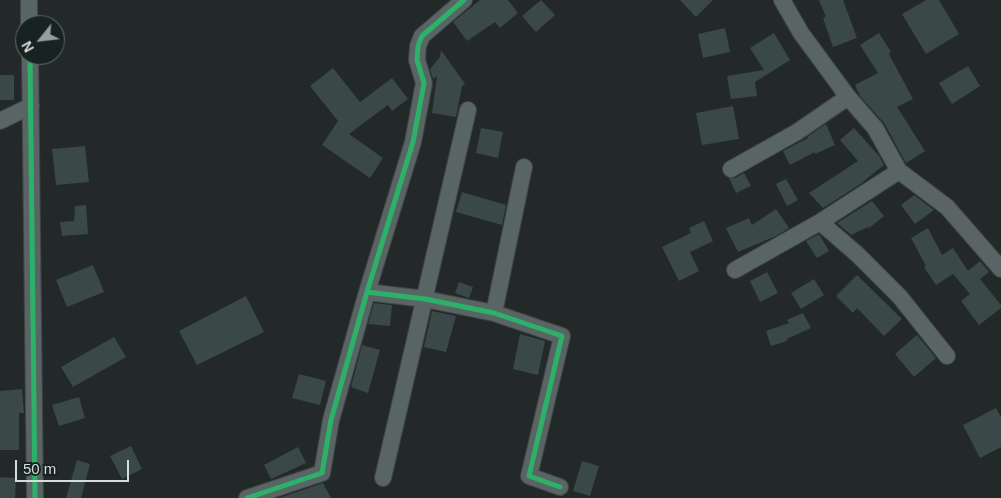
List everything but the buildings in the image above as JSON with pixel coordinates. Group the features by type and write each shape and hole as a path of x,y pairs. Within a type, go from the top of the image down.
{"street":[{"path":"29,0 29,15"},
{"path":"247,498 322,473 331,420 367,292 413,142 424,83 417,60 418,46 422,36 464,0"},
{"path":"782,0 801,33 848,97 875,128 899,171 947,208 1001,269"},
{"path":"30,65 35,498"},
{"path":"731,169 797,132 848,97"},
{"path":"0,121 31,106"},
{"path":"383,478 468,110"},
{"path":"494,312 524,167"},
{"path":"735,270 820,222 899,171"},
{"path":"820,222 858,255 900,297 947,356"},
{"path":"367,292 425,299 494,312 562,336 529,476 560,487"}],"cycle path":[{"path":"247,498 322,473 331,420 367,292 413,142 424,83 417,60 418,46 422,36 464,0"},
{"path":"30,65 35,498"},
{"path":"367,292 425,299 494,313 562,336 529,476 560,487"}]}
